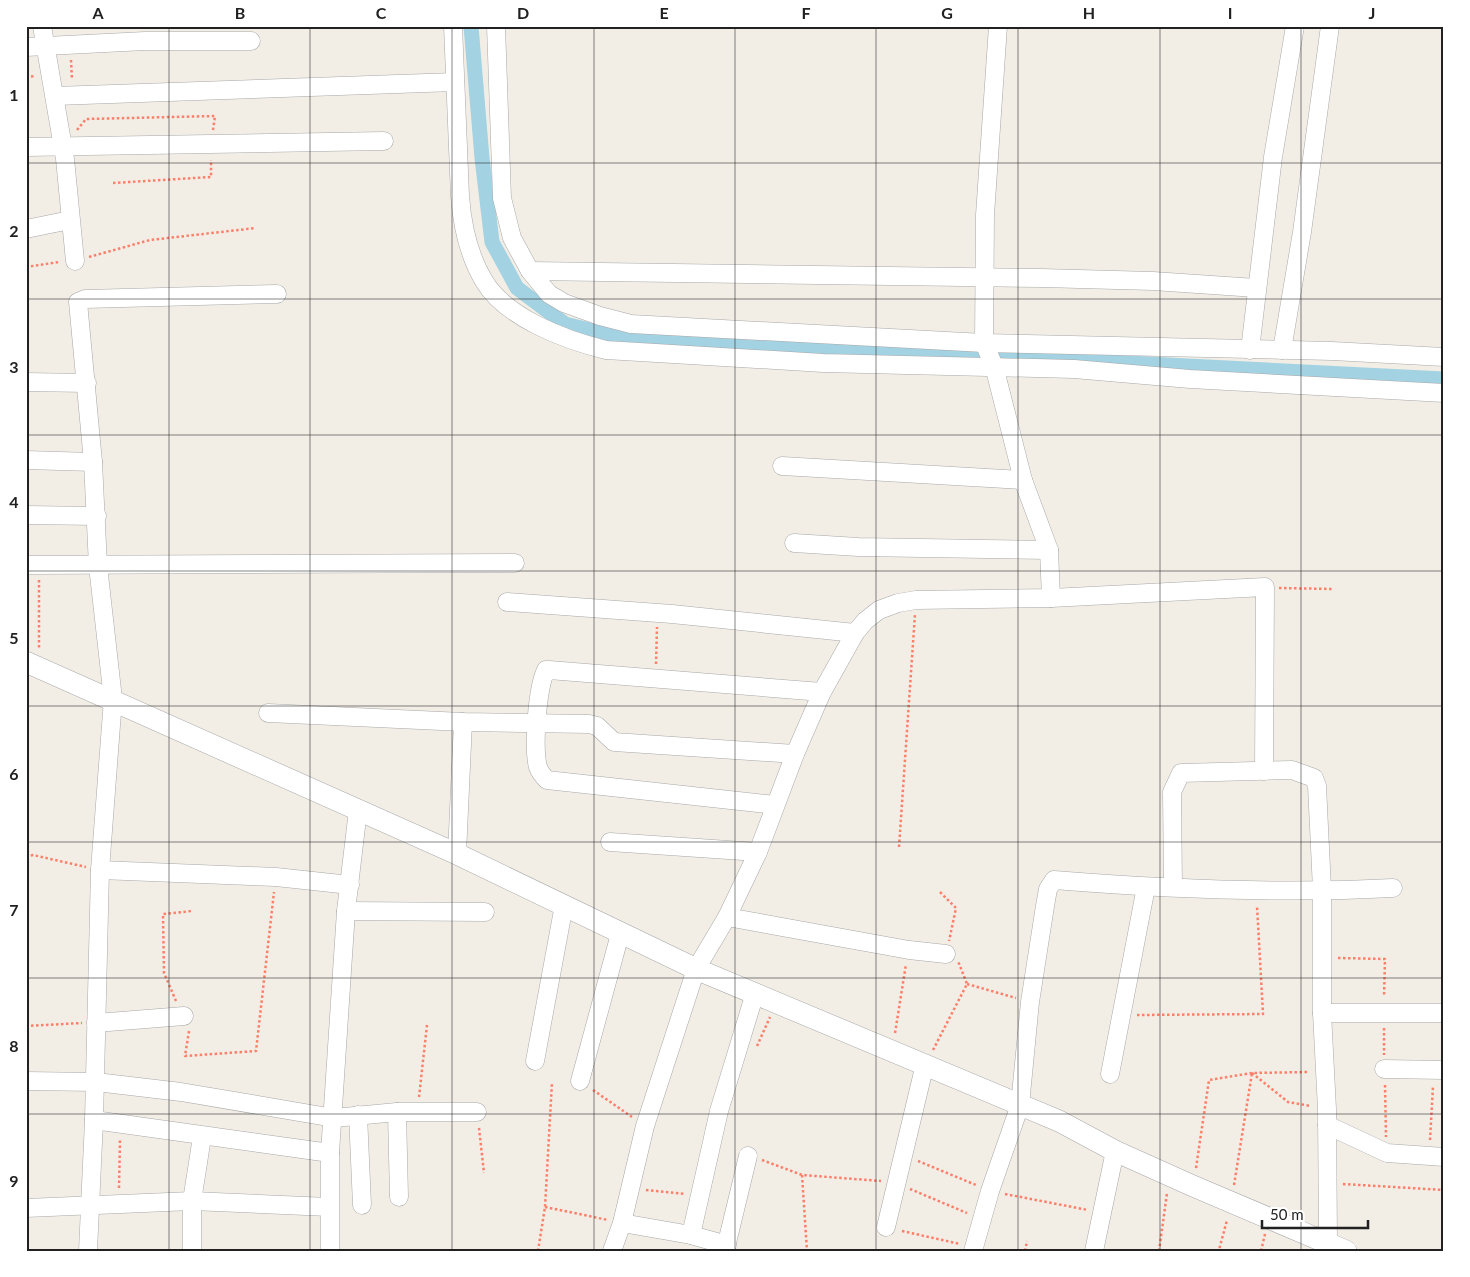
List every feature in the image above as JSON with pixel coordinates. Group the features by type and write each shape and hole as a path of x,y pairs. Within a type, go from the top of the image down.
{"street":[{"path":"42,26 56,96 75,260"},
{"path":"453,26 461,213 472,254 484,281 508,309 584,345 606,350 823,363 1074,369 1190,379 1444,393"},
{"path":"496,26 502,198 512,238 530,271 549,294 564,303 600,316 631,324 984,343 1282,350 1444,357"},
{"path":"998,26 985,215 984,343 994,366 1023,480 1049,550 1051,598"},
{"path":"1250,350 1273,157 1295,26"},
{"path":"1282,350 1302,232 1330,26"},
{"path":"26,47 145,41 251,42"},
{"path":"56,96 455,82"},
{"path":"26,147 384,142"},
{"path":"26,229 70,220"},
{"path":"530,271 1153,281 1256,288"},
{"path":"88,1251 96,1082 100,870 112,699 98,566 97,516 79,301 277,294"},
{"path":"26,382 86,383"},
{"path":"26,460 93,462"},
{"path":"782,466 1023,480"},
{"path":"26,515 97,516"},
{"path":"794,544 1049,550"},
{"path":"32,565 515,563"},
{"path":"612,1251 622,1223 645,1126 696,969 727,917 758,852 795,754 822,692 855,633 879,610 898,603 916,600 1051,598 1265,587 1264,770"},
{"path":"507,602 657,613 855,633"},
{"path":"32,665 457,854 696,969 1059,1121 1116,1151 1193,1186 1337,1246"},
{"path":"775,805 552,782 542,776 537,764 538,697 546,670 822,692"},
{"path":"268,713 464,722 589,724 597,726 609,739 622,743 795,754"},
{"path":"457,854 464,722"},
{"path":"1173,887 1172,792 1181,773 1292,770 1314,778 1317,786 1322,890 1321,958 1326,1071 1326,1183 1337,1246"},
{"path":"330,1251 330,1153 334,1118 346,911 358,810"},
{"path":"610,842 758,852"},
{"path":"100,870 276,877 350,885"},
{"path":"973,1249 990,1191 1020,1105 1030,1002 1046,898 1048,889 1054,880 1146,887 1322,890 1393,888"},
{"path":"1110,1074 1146,887"},
{"path":"535,1061 564,905"},
{"path":"346,911 485,912"},
{"path":"727,917 908,950 946,954"},
{"path":"580,1082 620,934"},
{"path":"691,1236 719,1110 755,993"},
{"path":"1322,1014 1444,1013"},
{"path":"96,1023 184,1016"},
{"path":"886,1227 926,1064"},
{"path":"1384,1069 1439,1070"},
{"path":"26,1081 96,1082 181,1092 334,1118 418,1111 477,1112"},
{"path":"397,1112 399,1197"},
{"path":"358,1115 362,1205"},
{"path":"1327,1117 1387,1154 1436,1156"},
{"path":"94,1120 330,1153"},
{"path":"192,1251 192,1201 202,1136"},
{"path":"1094,1251 1116,1151"},
{"path":"622,1223 691,1236 726,1248 748,1156"},
{"path":"26,1208 192,1201 329,1207"}],"path":[{"path":"70,44 73,94"},
{"path":"63,147 86,119 215,116 211,143 211,177 113,183"},
{"path":"26,267 75,260 150,240 256,228"},
{"path":"32,565 32,665"},
{"path":"1265,587 1332,589"},
{"path":"898,847 916,600"},
{"path":"656,678 657,613"},
{"path":"26,857 33,855 100,870"},
{"path":"192,911 163,914 164,972 189,1031 185,1056 256,1051 276,877"},
{"path":"1120,1015 1263,1014 1256,889"},
{"path":"926,1064 967,984 960,962 946,954 956,908 940,892"},
{"path":"892,1050 908,950"},
{"path":"1321,958 1385,959 1384,1069 1387,1154"},
{"path":"967,984 1030,1002"},
{"path":"26,1026 96,1023"},
{"path":"418,1111 427,1025"},
{"path":"1436,1156 1439,1070"},
{"path":"1193,1186 1209,1080 1252,1073 1326,1071"},
{"path":"1252,1073 1288,1102 1327,1117"},
{"path":"1211,1251 1219,1250 1232,1201 1252,1073"},
{"path":"538,1251 545,1207 552,1082"},
{"path":"580,1082 645,1126"},
{"path":"477,1112 484,1174"},
{"path":"119,1204 120,1124"},
{"path":"903,1155 990,1191 1102,1212"},
{"path":"748,1156 802,1175 896,1182 982,1220"},
{"path":"802,1175 807,1251"},
{"path":"1159,1251 1170,1175"},
{"path":"1326,1183 1444,1190"},
{"path":"630,1188 700,1196"},
{"path":"545,1207 622,1223"},
{"path":"886,1227 973,1249"},
{"path":"1025,1251 1027,1241"}],"waterway":[{"path":"471,26 482,158 492,242 517,288 565,324 618,337 1444,379"}]}
